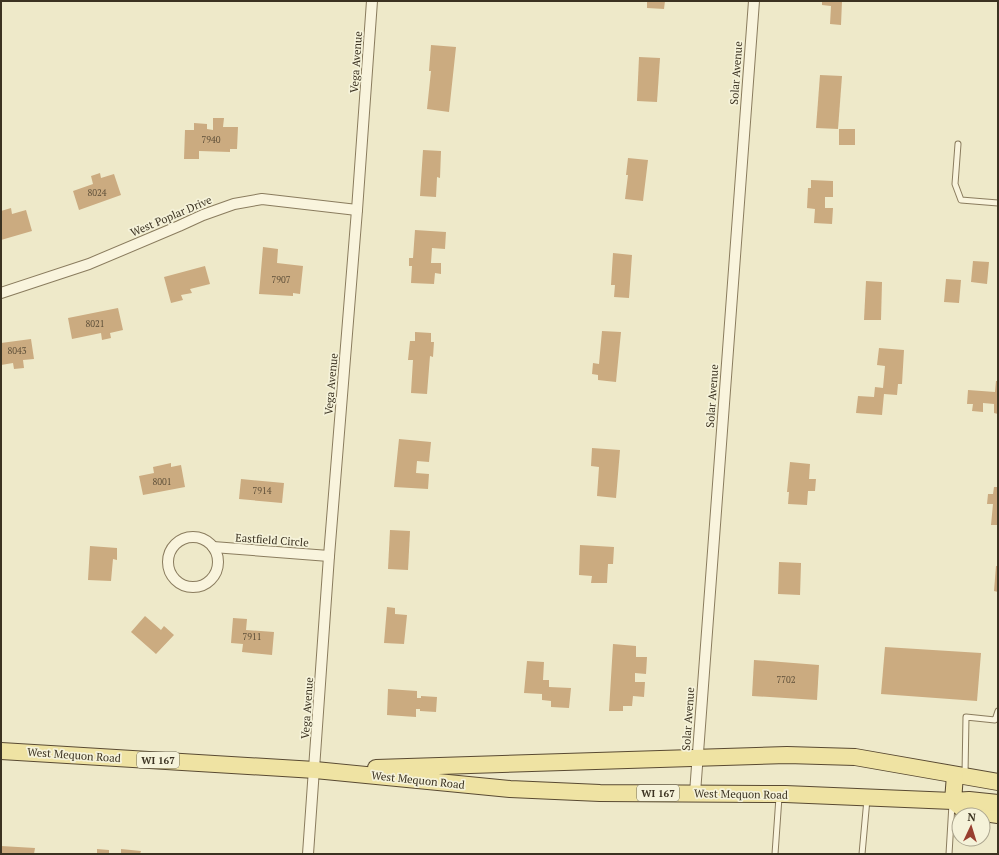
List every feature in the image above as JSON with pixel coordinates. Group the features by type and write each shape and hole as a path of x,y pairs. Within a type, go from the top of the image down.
{"main road":[{"name":"West Mequon Road","path":"1,751 315,770 510,789 600,793 779,794 953,801 960,807"},
{"name":"West Mequon Road","path":"315,770 787,755 855,757 995,781"},
{"path":"960,776 953,801 970,800 998,803"}],"street":[{"name":"Vega Avenue","path":"308,854 329,556 372,1"},
{"name":"Solar Avenue","path":"695,793 754,1"},
{"name":"West Poplar Drive","path":"1,293 89,264 203,215 234,204 262,199 357,210"},
{"name":"Eastfield Circle","path":"213,548 217,555 218,564 216,572 211,580 204,585 195,587 187,586 179,583 172,577 168,569 169,554 172,547 178,541 185,538 201,538 208,542 213,548 329,556"}],"lane":[{"path":"958,144 955,184 961,200 998,203"},
{"path":"960,776 966,717 995,720 998,711"},
{"path":"775,854 779,794"},
{"path":"862,854 867,798"},
{"path":"948,854 953,801"}],"building":[{"path":"647,1 665,1 664,9 647,8"},
{"path":"822,1 842,1 841,25 830,24 831,6 822,5"},
{"path":"431,45 456,47 449,112 427,109 431,71 429,71"},
{"path":"639,57 660,58 657,102 637,101"},
{"path":"820,75 842,76 838,129 816,128"},
{"path":"213,118 224,118 223,127 238,127 237,149 230,149 230,152 199,151 199,159 184,159 185,130 194,130 194,123 207,124 207,129 213,130"},
{"path":"839,129 855,129 855,145 839,145"},
{"path":"423,150 441,151 440,178 437,177 436,197 420,196"},
{"path":"628,158 648,160 643,201 625,199 628,175 626,175"},
{"path":"100,173 101,178 114,174 121,195 79,210 73,191 93,184 91,176"},
{"path":"811,180 833,181 833,197 825,197 825,208 833,208 832,224 814,223 815,209 807,208 808,188 811,188"},
{"path":"11,208 12,214 26,210 32,231 1,240 1,211"},
{"path":"415,230 446,232 445,249 432,248 431,263 441,263 441,274 435,273 434,284 411,283 412,266 409,266 409,258 413,258"},
{"path":"263,247 278,249 277,263 303,266 300,294 293,293 293,296 259,294"},
{"path":"613,253 632,255 629,298 614,297 615,285 611,285"},
{"path":"973,261 989,262 987,284 971,282"},
{"path":"205,266 210,284 190,289 192,293 181,295 183,300 171,303 164,277"},
{"path":"946,279 961,280 959,303 944,302"},
{"path":"866,281 882,282 881,320 864,320"},
{"path":"118,308 123,330 110,333 111,338 102,340 101,333 72,339 68,318"},
{"path":"602,331 621,332 616,382 598,380 598,375 592,374 593,363 599,364"},
{"path":"415,332 431,333 431,342 434,342 433,357 430,356 427,394 411,393 413,360 408,360 410,341 415,341"},
{"path":"31,339 34,359 23,360 24,368 14,369 13,363 1,365 1,343"},
{"path":"879,348 904,350 902,384 898,384 897,395 884,394 882,415 856,413 858,396 874,397 875,387 883,388 885,366 877,365"},
{"path":"996,381 998,381 998,414 994,413 994,404 983,403 983,412 972,411 973,404 967,404 968,390 995,392"},
{"path":"399,439 431,442 429,462 417,461 416,473 429,474 428,489 394,487"},
{"path":"592,448 620,450 616,498 597,496 599,467 591,466"},
{"path":"790,462 810,464 809,479 816,479 815,491 808,491 807,505 788,504 789,492 787,492"},
{"path":"171,463 171,467 181,465 185,487 143,495 139,476 154,473 153,467"},
{"path":"241,479 284,483 282,503 239,499"},
{"path":"994,487 998,487 998,525 991,525 993,504 987,504 988,494 993,494"},
{"path":"390,530 410,531 408,570 388,569"},
{"path":"580,545 614,547 613,564 608,564 607,583 591,583 592,576 579,575"},
{"path":"90,546 117,548 117,560 113,559 111,581 88,580"},
{"path":"779,562 801,563 800,595 778,594"},
{"path":"996,566 998,566 998,592 994,591"},
{"path":"387,607 395,608 395,614 407,615 404,644 384,643"},
{"path":"145,616 161,630 164,626 174,635 156,654 131,632"},
{"path":"233,618 247,619 246,630 274,632 272,655 242,652 243,644 231,643"},
{"path":"613,644 636,646 636,657 647,657 646,674 635,673 635,682 645,682 644,697 633,696 632,706 623,706 623,711 609,711"},
{"path":"885,647 981,653 977,701 881,694"},
{"path":"754,660 819,665 817,700 752,696"},
{"path":"527,661 544,662 543,680 549,680 549,687 571,688 569,708 551,707 551,701 542,700 542,694 524,693"},
{"path":"388,689 417,691 417,698 421,698 421,696 437,697 436,712 420,711 420,709 416,709 416,717 387,715"},
{"path":"1,846 35,848 34,854 1,854"},
{"path":"97,849 109,850 109,854 97,854"},
{"path":"121,849 141,851 140,854 121,854"}]}
